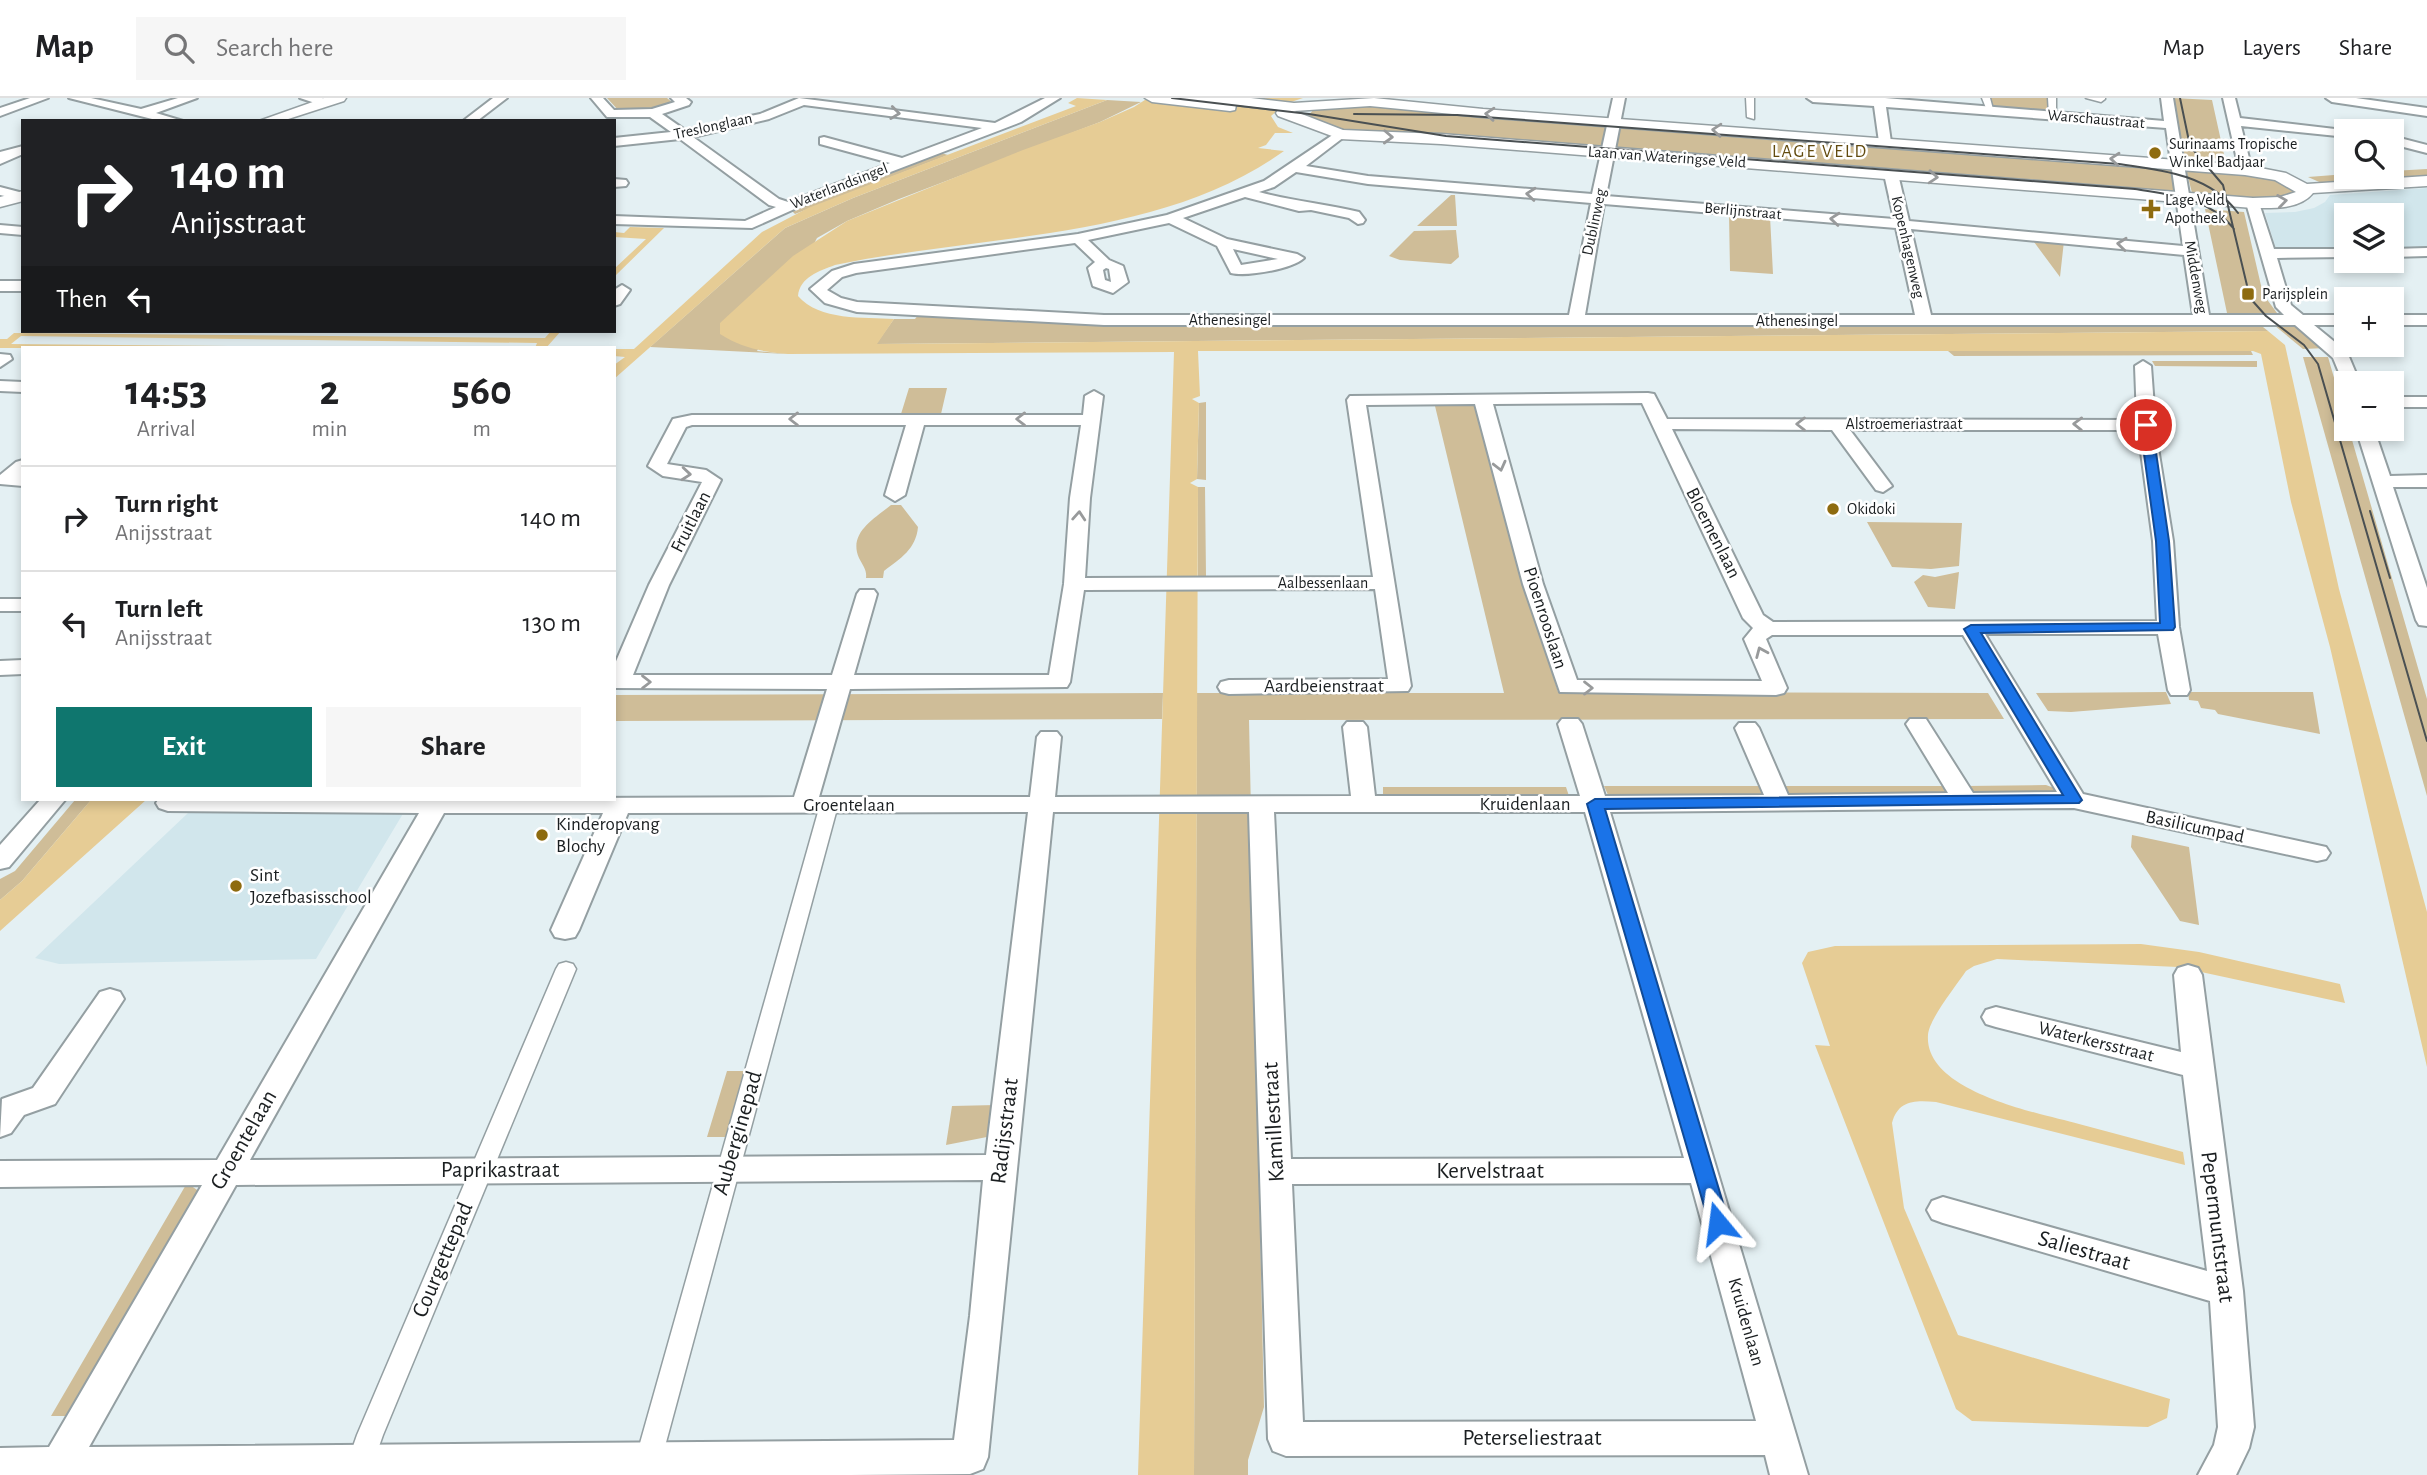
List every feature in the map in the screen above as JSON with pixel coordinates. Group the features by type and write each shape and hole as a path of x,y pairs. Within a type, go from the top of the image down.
{"street":[{"path":"0,105 40,98"},
{"path":"0,112 40,98"},
{"path":"75,98 168,119"},
{"path":"142,113 191,98"},
{"path":"306,98 332,100"},
{"path":"472,119 501,98"},
{"path":"597,98 611,114 653,113 685,102 677,98"},
{"name":"Waterlandsingel","path":"616,220 747,225 788,206 1017,119 1054,98"},
{"name":"Laan van Wateringse Veld","path":"1152,98 1279,109 1359,100 1614,123 1751,124 1885,142 2176,164 2280,176 2334,173"},
{"name":"Laan van Wateringse Veld","path":"1210,98 1279,109 1340,134 1608,152 2253,203 2300,198 2305,193 2304,189"},
{"name":"Dublinweg","path":"1576,321 1579,292 1619,98"},
{"path":"1751,98 1751,124"},
{"name":"Warschaustraat","path":"1813,98 1989,104 2053,115 2170,125"},
{"path":"2052,98 2053,115"},
{"path":"2090,98 2101,99"},
{"name":"Middenweg","path":"2167,98 2202,320 2334,320"},
{"path":"2229,98 2245,170"},
{"path":"2332,98 2427,112"},
{"path":"2415,98 2427,100"},
{"path":"272,119 332,100"},
{"path":"806,100 997,126"},
{"name":"Treslonglaan","path":"616,142 681,133 753,118 806,100"},
{"path":"1879,100 1885,142"},
{"path":"653,113 774,202 788,206"},
{"path":"2233,121 2334,131"},
{"name":"Athenesingel","path":"1340,134 1296,168 1247,193 1171,218 1078,238 854,269 837,274 818,289 823,296 837,303 857,307 1104,320 2202,320"},
{"path":"824,141 902,162"},
{"path":"2404,143 2427,149"},
{"path":"0,160 7,157 1,156 21,150"},
{"path":"2404,169 2427,167"},
{"name":"Berlijnstraat","path":"1296,168 1368,180 2190,251"},
{"name":"Kopenhagenweg","path":"1891,174 1924,321"},
{"name":"Laan van Wateringse Veld","path":"2280,176 2304,189 2427,180"},
{"path":"0,191 21,196"},
{"path":"1247,193 1300,207"},
{"path":"0,202 21,196"},
{"path":"2253,203 2284,307 2341,356 2347,371"},
{"path":"1171,218 1223,243"},
{"path":"1078,238 1104,263"},
{"path":"2404,253 2427,252"},
{"path":"2268,254 2334,253"},
{"path":"0,285 21,286"},
{"path":"2404,320 2427,320"},
{"path":"2143,366 2146,425 2163,541 2168,627 2179,690"},
{"path":"0,386 21,387"},
{"name":"Fruitlaan","path":"1090,420 692,420 676,425 657,466 666,471 705,476 712,480 659,585 619,682 1059,682 1074,584 1094,396"},
{"name":"Bloemenlaan","path":"1483,400 1648,398 1754,618 1768,629"},
{"name":"Aalbessenlaan","path":"1074,584 1386,583 1356,400 1483,400"},
{"name":"Pioenrooslaan","path":"1483,400 1533,584 1568,687 1776,688 1755,639 1757,634 1768,629"},
{"path":"2404,402 2427,402"},
{"path":"894,495 917,418"},
{"name":"Alstroemeriastraat","path":"1661,424 2146,425"},
{"path":"1837,424 1883,486"},
{"path":"2369,441 2420,579 2427,620"},
{"path":"2382,482 2427,481"},
{"name":"Aardbeienstraat","path":"1229,687 1400,686 1386,583"},
{"path":"804,805 867,594"},
{"path":"0,605 21,605"},
{"path":"1768,629 2168,627"},
{"path":"1971,629 2074,800"},
{"path":"0,668 21,667"},
{"path":"1570,724 1595,804"},
{"path":"1918,724 1965,801"},
{"path":"1355,727 1364,804"},
{"path":"1747,728 1779,802"},
{"name":"Radijsstraat","path":"648,1461 970,1457 1049,737"},
{"name":"Basilicumpad","path":"1595,804 2074,800 2317,853"},
{"path":"0,861 52,801"},
{"name":"Groentelaan","path":"169,803 568,803 619,806 1261,805"},
{"name":"Kruidenlaan","path":"1261,805 1595,804 1789,1475"},
{"name":"Groentelaan","path":"55,1471 436,805"},
{"name":"Kamillestraat","path":"1261,805 1286,1439"},
{"path":"565,929 619,806"},
{"name":"Auberginepad","path":"648,1461 829,806"},
{"name":"Courgettepad","path":"358,1469 566,969"},
{"name":"Pepermuntstraat","path":"2188,975 2226,1291 2236,1427 2231,1448 2217,1475"},
{"path":"0,1125 13,1107 44,1096 110,999"},
{"name":"Waterkersstraat","path":"1996,1017 2197,1067"},
{"name":"Paprikastraat","path":"0,1174 1000,1167"},
{"name":"Kervelstraat","path":"1276,1172 1703,1170"},
{"name":"Saliestraat","path":"1942,1210 2226,1291"},
{"name":"Peterseliestraat","path":"1286,1439 1779,1438"},
{"path":"0,1465 55,1471 358,1469 648,1461"}],"shaded area":[{"path":"607,98 667,98 673,103 658,109 619,111"},
{"path":"1077,98 1107,100 853,198 785,228 616,377 616,364 625,357 616,356 616,349 634,349 762,232 808,208 1076,106 1068,103"},
{"path":"1148,98 1303,98 1285,104 1271,116 1278,127 1293,133 1275,133 1266,145 1258,148 1284,151 1235,180 1181,202 1125,218 1067,230 835,265 806,279 798,296 807,304 830,314 894,319 877,344 2268,331 2285,345 2339,589 2427,912 2427,1067 2330,647 2291,502 2261,354 2253,351 1198,351 1200,396 1192,399 1199,403 1197,479 1190,483 1198,487 1194,1475 1138,1475 1174,352 788,354 736,343 720,334 720,323 793,256 847,221 1100,122"},
{"path":"1986,98 2052,98 2053,115 1991,111"},
{"path":"2173,98 2212,100 2225,159 2181,156"},
{"path":"1107,100 1141,102 1100,122 899,199 847,221 817,238 757,351 788,354 650,347 785,228 853,198"},
{"path":"1349,104 1477,117 1745,134 1745,137 2171,169 2176,192 1895,172 1894,169 1599,146 1354,134 1307,117 1315,108"},
{"path":"941,153 948,155 795,214 792,211"},
{"path":"2186,169 2267,175 2299,194 2282,201 2192,193"},
{"path":"2427,169 2427,178 2404,180 2404,170"},
{"path":"2334,175 2334,184 2326,185 2308,177"},
{"path":"2427,188 2427,247 2404,247 2404,203 2334,203 2334,248 2276,249 2265,213 2314,208 2325,202 2330,195"},
{"path":"1451,195 1455,195 1457,226 1417,226"},
{"path":"2205,209 2244,212 2263,294 2277,313 2227,313"},
{"path":"1729,213 1770,216 1773,274 1730,271"},
{"path":"630,227 664,228 616,275 616,267 646,239 616,237 616,232 624,233"},
{"path":"1456,230 1459,257 1451,264 1400,260 1389,256 1414,231"},
{"path":"2031,238 2064,241 2060,277"},
{"path":"919,314 1092,323 2258,323 2268,331 876,344 894,319 915,319"},
{"path":"2274,325 2300,327 2327,348 2303,349"},
{"path":"14,333 545,338 549,333 559,333 548,346 536,346 537,343 21,336 11,344 242,346 0,348 0,339 7,339"},
{"path":"1948,351 2251,351 2253,355 1954,356"},
{"path":"2303,357 2328,357 2334,378 2334,441 2352,441 2427,699 2427,796"},
{"path":"2152,361 2257,361 2257,367 2155,366"},
{"path":"909,388 947,388 941,414 901,414"},
{"path":"1206,402 1206,480 1197,479 1199,403"},
{"path":"1435,406 1477,406 1558,692 1988,693 2004,719 1249,720 1264,1407 1248,1460 1248,1475 1194,1475 1197,693 1504,693"},
{"path":"1198,487 1205,487 1206,576 1198,576"},
{"path":"891,505 901,505 918,527 917,535 907,552 884,571 883,578 866,578 857,541 865,527"},
{"path":"1867,522 1962,523 1959,566 1931,569 1892,567"},
{"path":"1959,572 1955,609 1928,607 1914,582 1923,575 1935,577"},
{"path":"2166,692 2171,704 2071,712 2048,711 2036,693"},
{"path":"2188,692 2313,692 2320,734 2218,714 2215,710 2201,708 2198,701 2189,700"},
{"path":"1163,693 1162,719 616,721 616,695"},
{"path":"2046,785 2057,789 2053,793 1973,796 1966,786"},
{"path":"1604,786 1760,786 1764,796 1608,795"},
{"path":"1784,786 1942,786 1948,796 1789,797"},
{"path":"1383,787 1566,787 1569,796 1383,796"},
{"path":"74,801 90,801 22,881 0,900 0,879 15,871"},
{"path":"90,801 145,801 0,931 0,900 22,881"},
{"name":"Sint Jozefbasisschool","path":"404,812 316,959 59,964 35,958 188,813"},
{"path":"2132,835 2189,847 2199,925 2180,921 2131,847"},
{"path":"2141,944 2199,952 2340,984 2345,1003 2178,967 1997,959 1966,971 1938,1012 1928,1035 1932,1055 1944,1071 1963,1085 2013,1106 2183,1152 2185,1165 1936,1102 1908,1103 1898,1110 1892,1123 1904,1208 1958,1335 2170,1399 2167,1418 2148,1427 1972,1421 1956,1409 1815,1045 1830,1046 1802,963 1808,952 1835,946"},
{"path":"727,1071 745,1071 726,1137 707,1137"},
{"path":"996,1105 992,1136 946,1145 952,1106"},
{"path":"187,1183 203,1194 76,1416 51,1416"}],"tram line":[{"path":"1172,98 1309,114 1446,136 2135,189 2176,196 2202,204 2233,228"},
{"path":"2180,98 2190,146 2223,185 2226,200"},
{"path":"1354,114 1457,115 2119,164 2185,176 2200,182 2226,200"},
{"path":"2226,200 2238,213"},
{"path":"2226,200 2233,228"},
{"path":"2233,228 2250,298 2266,316 2304,345 2318,364 2427,741"},
{"path":"2370,511 2390,578"}],"place":[{"name":"Surinaams Tropische Winkel Badjaar","path":"2155,153"},
{"name":"Lage Veld Apotheek","path":"2151,209"},
{"name":"Parijsplein","path":"2248,294"},
{"name":"Okidoki","path":"1833,509"},
{"name":"Kinderopvang Blochy","path":"542,835"},
{"name":"Sint Jozefbasisschool","path":"236,886"}],"district":[{"name":"LAGE VELD","path":"1820,152"}],"route":[{"path":"1718,1223 1595,804 2074,800 1971,629 2168,627 2163,541 2146,425"}]}
